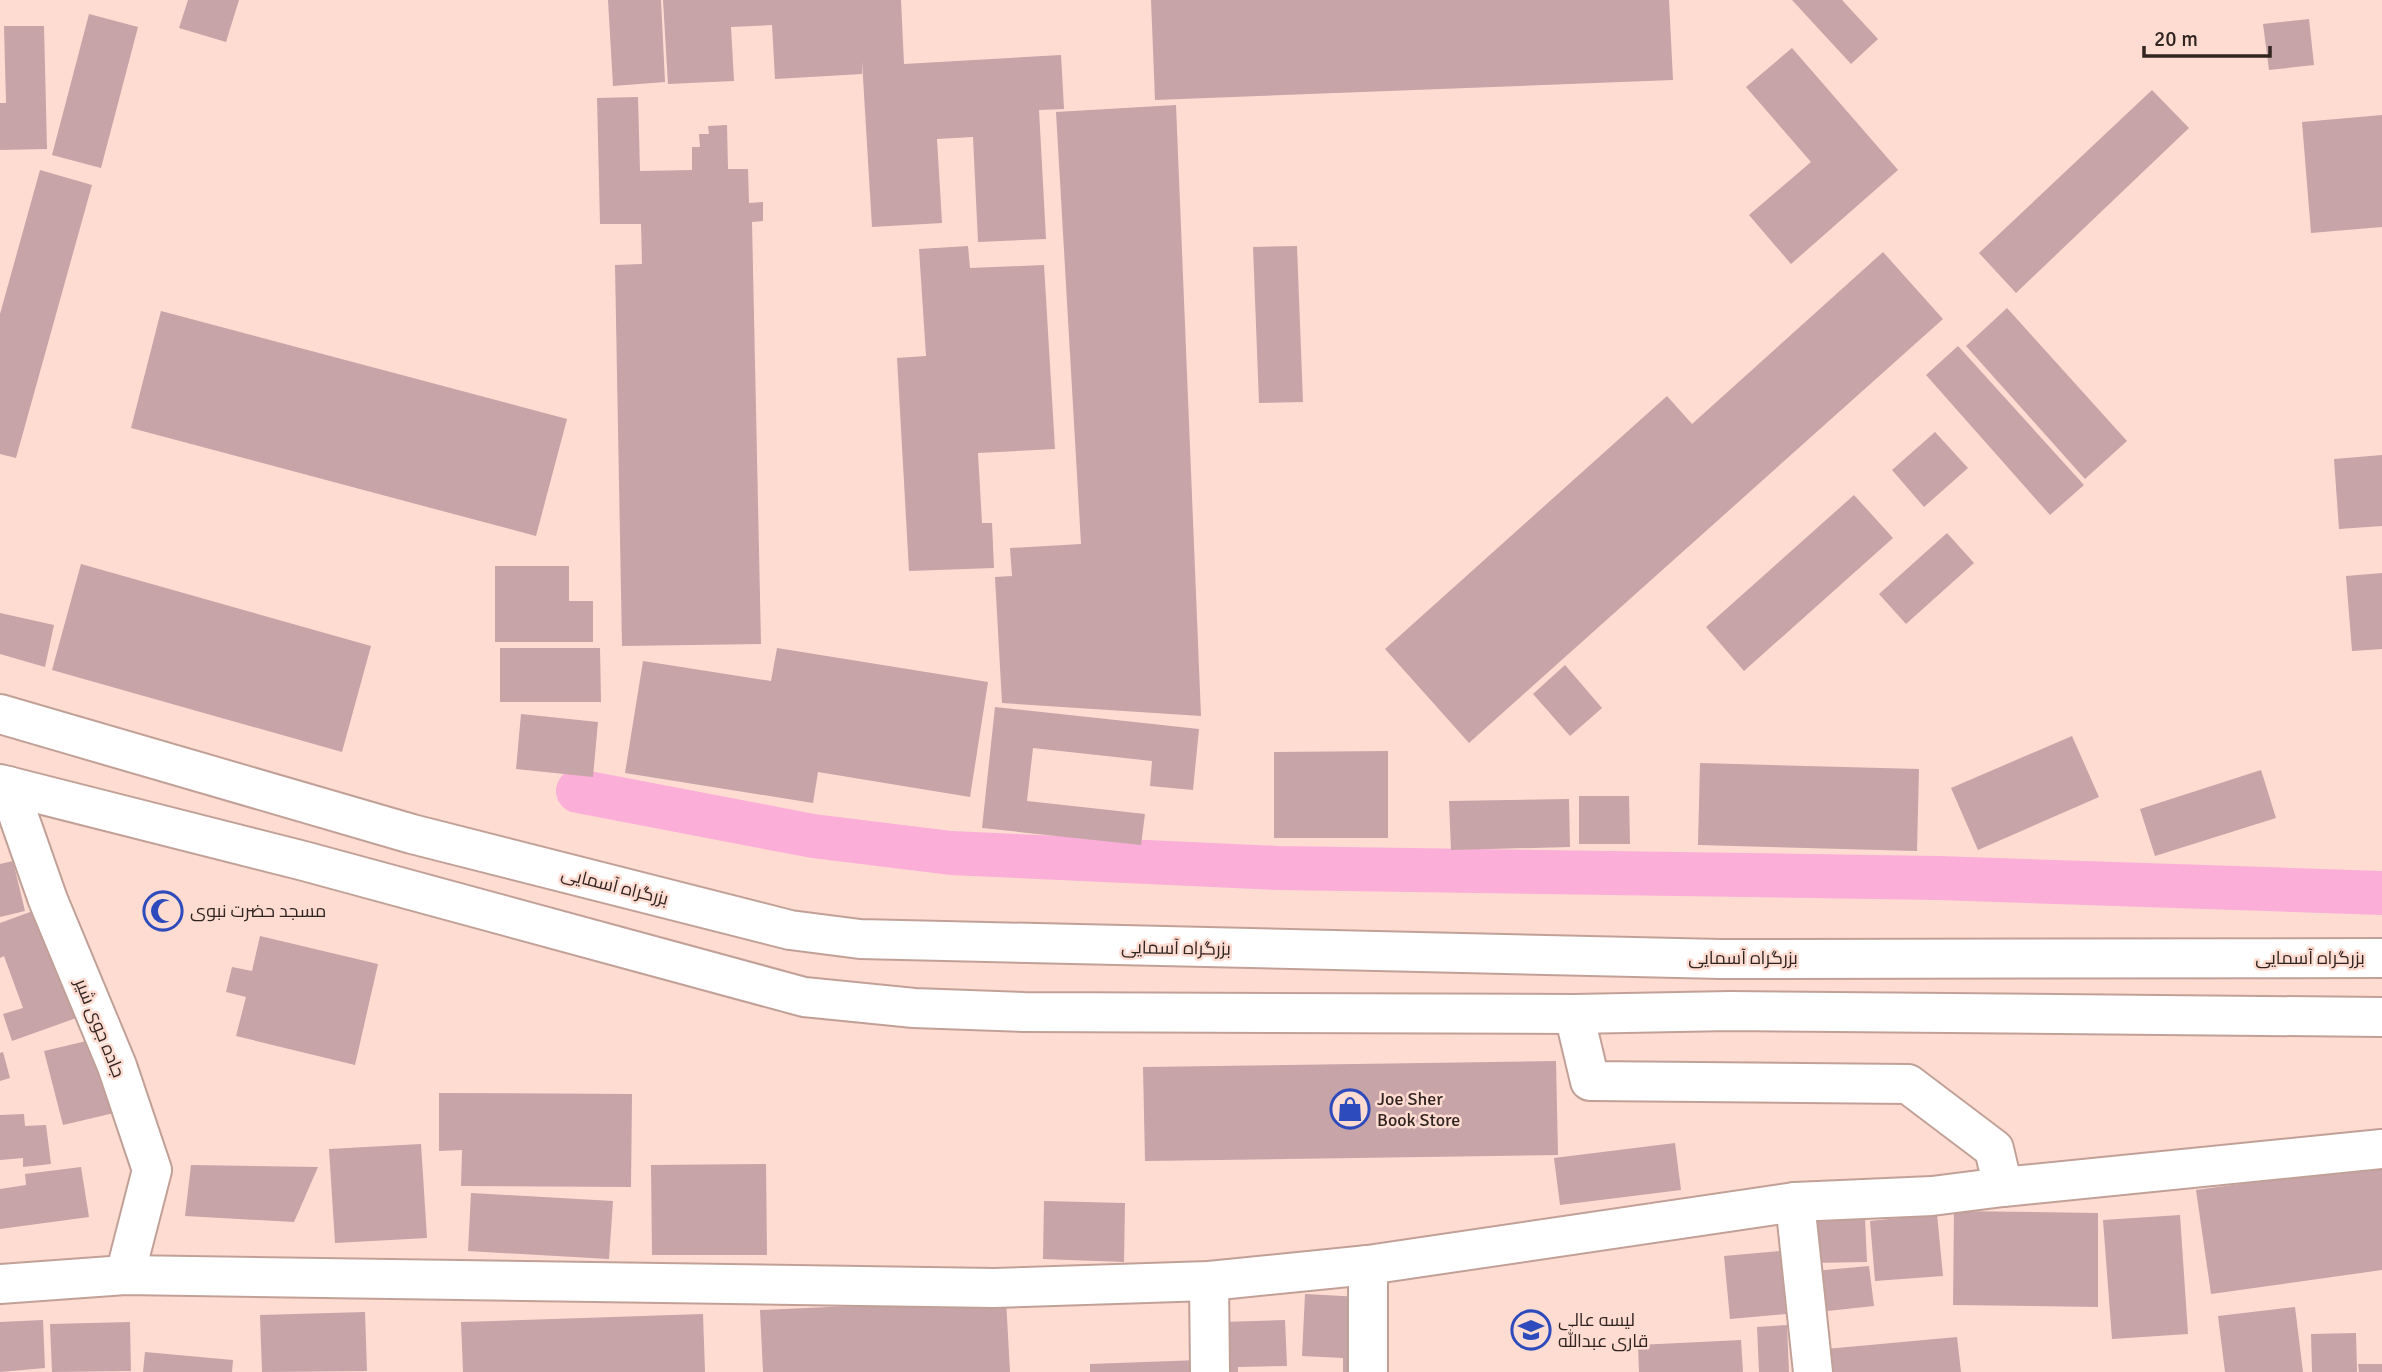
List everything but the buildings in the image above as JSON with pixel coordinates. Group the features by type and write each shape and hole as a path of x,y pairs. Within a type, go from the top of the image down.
{"main road":[{"name":"بزرگراه آسمایی","path":"0,713 412,834 790,930 860,939 1707,959 2382,958"},
{"path":"4,785 304,861 804,997 914,1007 1024,1012 1574,1014 1730,1011 2382,1017"},
{"name":"جاده جوی شیر","path":"4,785 117,1066 152,1170 125,1275"},
{"path":"1574,1014 1590,1081 1908,1084 1994,1149 2003,1187"},
{"path":"0,1284 125,1275 994,1288 1209,1281 1368,1265 1795,1202 1932,1196 2382,1149"},
{"path":"1795,1202 1812,1372"},
{"path":"1368,1265 1368,1372"},
{"path":"1209,1281 1210,1372"}],"waterway":[{"path":"578,791 813,836 951,853 1278,868 1938,878 2382,893"}],"place":[{"name":"مسجد حضرت نبوی","path":"163,911"},
{"name":"Joe Sher Book Store","path":"1350,1109"},
{"name":"لیسه عالی قاری عبدالله","path":"1531,1330"}]}
